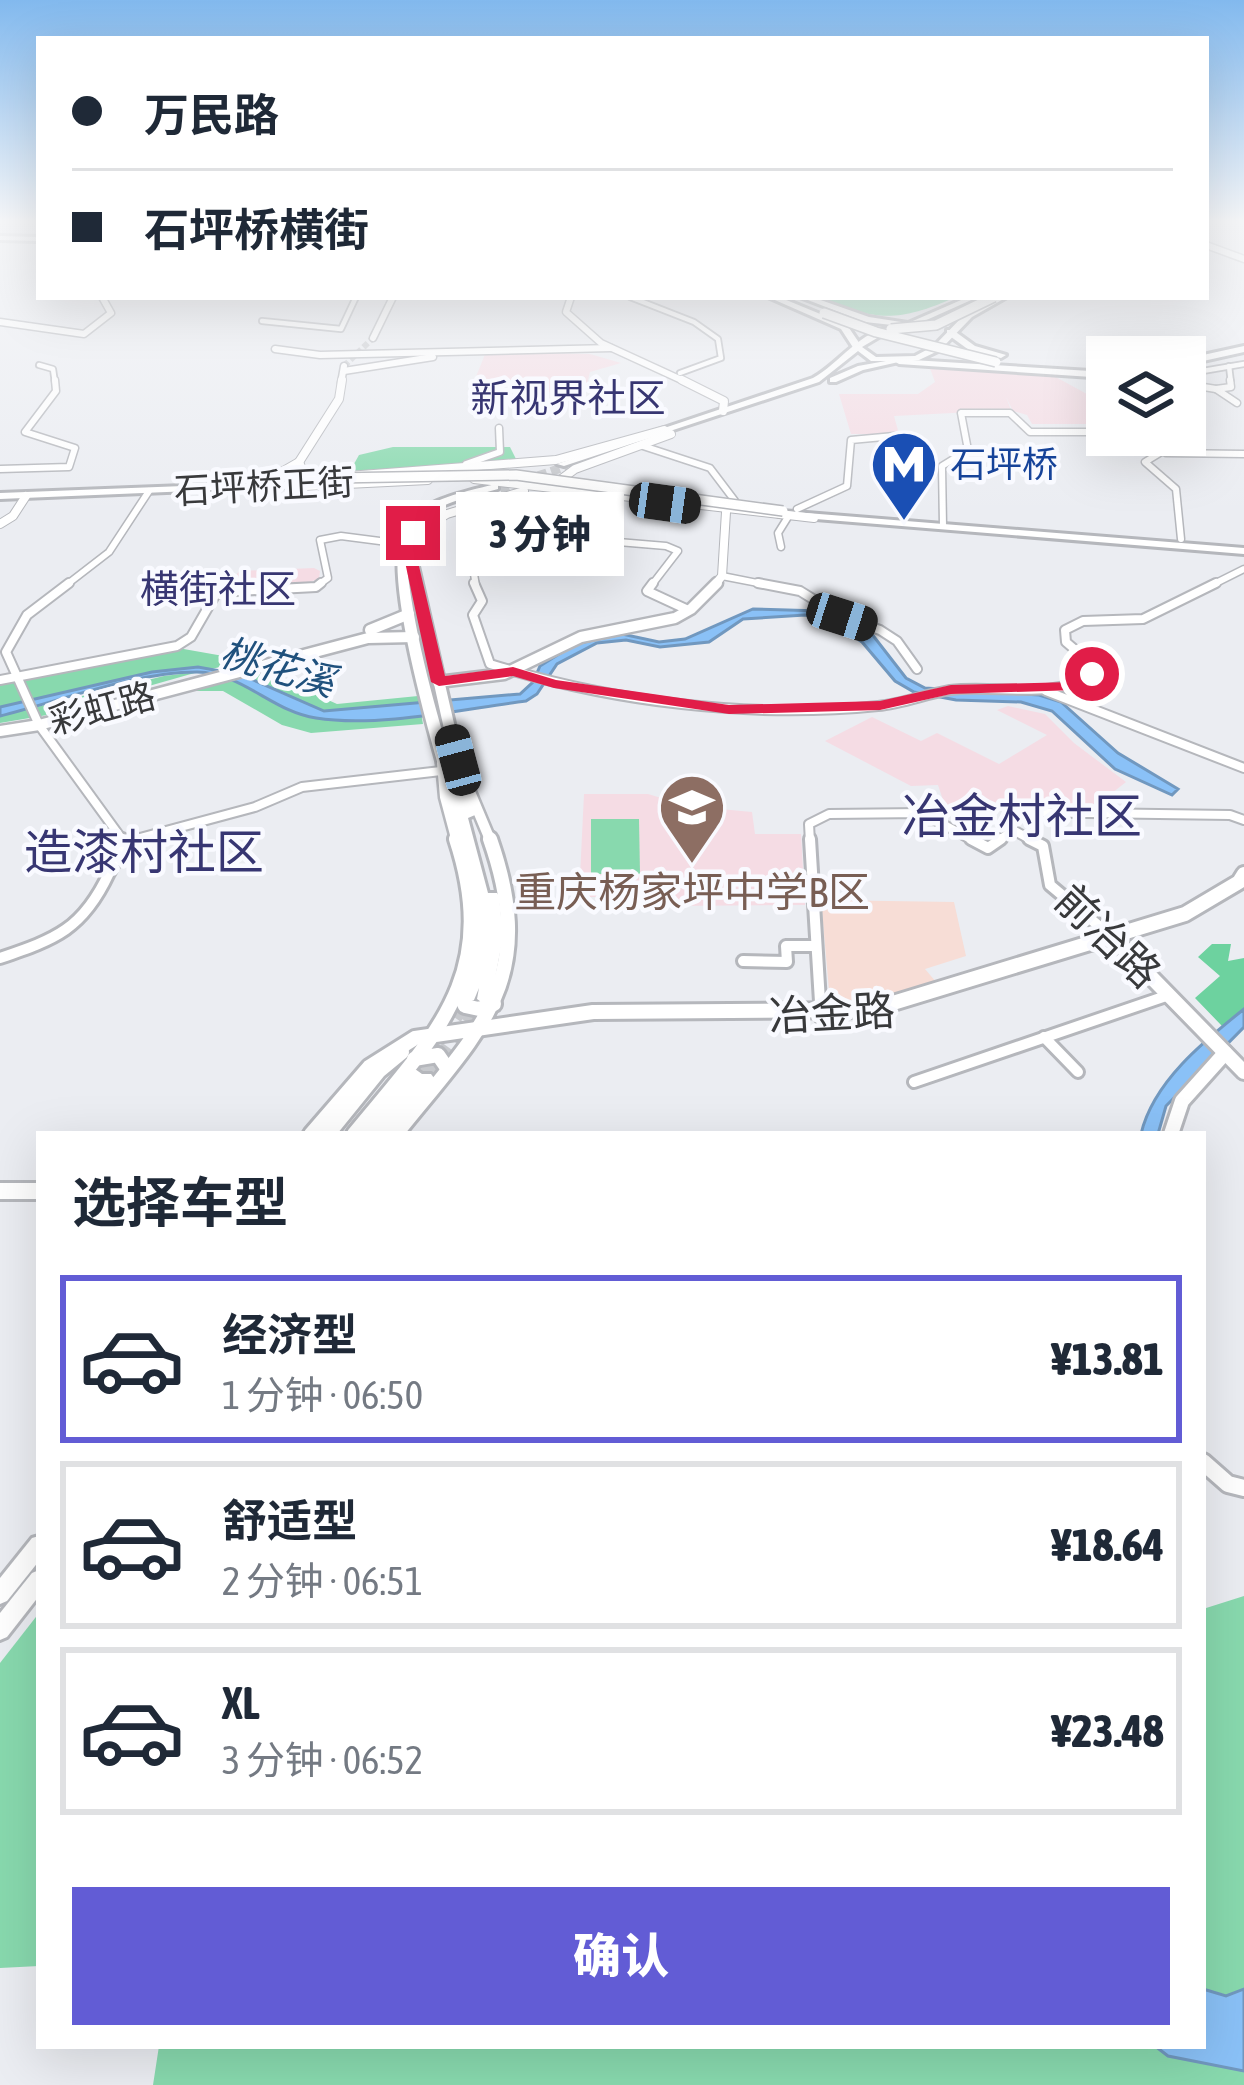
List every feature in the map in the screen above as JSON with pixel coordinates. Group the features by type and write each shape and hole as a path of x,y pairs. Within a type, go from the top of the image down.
{"highway":[{"path":"823,318 844,327 857,347"},
{"path":"842,318 998,360 1086,370"},
{"path":"850,318 998,360"},
{"path":"863,318 910,324"},
{"path":"856,325 924,328 955,318"},
{"path":"950,332 965,345 987,352 1086,369"},
{"path":"1206,363 1241,357"},
{"path":"899,361 1086,372"}],"main road":[{"path":"668,432 727,404 760,400 830,373 881,330 924,318"},
{"path":"565,468 861,368 937,349 965,318"},
{"path":"910,324 950,332"},
{"path":"857,347 865,356 899,361"},
{"name":"石坪桥正街","path":"0,494 149,491 294,479 508,478 784,514 1181,538 1244,549"},
{"name":"石坪桥正街","path":"0,494 294,479"},
{"path":"477,998 484,936 482,898 426,701 406,562 421,521 500,485"},
{"name":"石坪桥正街","path":"943,524 1244,549"},
{"path":"406,562 492,898 494,954 477,998"},
{"path":"370,1131 418,1071"},
{"path":"384,1131 418,1071"},
{"path":"0,1594 36,1549"},
{"path":"0,1630 36,1584"}],"street":[{"path":"0,321 79,332 96,318"},
{"path":"262,321 291,328 340,328 345,318"},
{"path":"373,338 383,318"},
{"path":"572,318 608,348 672,374 727,404"},
{"path":"680,373 721,358 718,339 685,318"},
{"path":"483,348 401,365 344,368 339,399 294,479 453,479 726,512 784,514 778,533 781,547"},
{"path":"275,350 320,356 608,348 680,373 727,404"},
{"path":"1206,387 1231,387 1241,357"},
{"path":"0,469 69,467 74,448 25,432 56,391 53,369 38,365"},
{"path":"1216,389 1237,403"},
{"path":"943,524 942,466 968,450 962,413 1010,413 1030,432 1086,432"},
{"path":"445,469 496,455 499,428"},
{"path":"301,465 335,479 520,464 575,456 668,432"},
{"path":"565,468 643,446 668,432"},
{"path":"797,509 848,486 851,475 845,458 850,440 894,436"},
{"path":"643,446 710,468 735,501"},
{"path":"1206,454 1244,454"},
{"path":"1158,456 1144,461 1176,489 1181,538"},
{"path":"534,462 554,464 598,482 822,516"},
{"path":"500,485 505,470 520,464"},
{"path":"589,464 584,473 598,482"},
{"path":"500,485 464,493 416,513 397,532 395,543 406,562 430,524 447,514 556,485 565,468"},
{"path":"453,479 469,483 464,493"},
{"path":"124,842 38,723 6,652 19,624 109,552 149,491"},
{"path":"0,523 13,516 23,496"},
{"path":"439,682 515,672 582,636 650,627 688,610 722,575 726,512"},
{"path":"688,610 647,591 676,559 678,551 666,546 499,532 483,535 468,551 465,562 482,601 473,615 490,664 554,684 729,709 880,706 951,690 1076,686 1092,674 1086,659 1066,642 1065,630 1083,621 1143,619 1244,569"},
{"path":"0,680 176,646 190,637 217,592 306,590 322,584 328,578 320,540 341,536 395,543"},
{"path":"722,575 800,591 842,617 880,629 897,641 917,669"},
{"name":"彩虹路","path":"0,729 38,723 382,631 410,614"},
{"name":"彩虹路","path":"382,631 414,637"},
{"path":"234,651 257,662"},
{"path":"1076,686 1076,702"},
{"path":"1044,690 1244,768"},
{"path":"0,958 65,936 91,911 124,842 255,807 302,787 442,764"},
{"name":"前冶路","path":"1244,820 1230,815 1021,810 1011,815 1013,830 1039,842 1050,885 1115,940 1244,1072"},
{"path":"821,1015 806,830 818,818 922,813 988,848 1013,830"},
{"name":"冶金路","path":"429,1038 597,1018 878,1018 1185,914 1239,883 1244,874"},
{"name":"冶金路","path":"1115,940 1194,919 1244,889"},
{"path":"742,961 787,962 786,946 815,946"},
{"path":"914,1082 1169,995"},
{"path":"398,1131 474,1035 477,998"},
{"path":"330,1131 380,1071 477,998"},
{"path":"1044,1037 1078,1072"},
{"path":"418,1071 429,1038"},
{"path":"314,1131 381,1056 429,1038"},
{"path":"1172,1128 1200,1076 1225,1053"},
{"path":"357,1131 438,1055 447,1068"},
{"path":"0,1187 36,1182"},
{"path":"0,1187 36,1191"},
{"path":"1206,1465 1228,1484 1244,1488"}],"shaded area":[{"path":"486,352 590,354 621,363 590,372 584,396 551,395 544,381 475,379"},
{"path":"928,363 1052,375 1086,394 1086,424 1032,424 1027,415 1013,411 1006,397 1011,410 894,416 899,434 851,434 839,394 918,394 935,382"},
{"path":"240,571 320,571 319,579 292,587 224,586"},
{"path":"1008,706 1045,714 1126,782 1093,808 945,806 938,785 911,786 825,741 872,717 921,741 937,733 999,764 1047,735 997,710"},
{"name":"重庆杨家坪中学B区","path":"584,794 648,794 688,806 752,812 755,834 801,834 805,905 665,906 649,897 579,897"},
{"path":"821,900 954,902 966,956 925,969 942,989 855,1007 829,990"}],"green space":[{"path":"393,447 510,447 517,461 350,471 359,455"},
{"path":"178,648 246,660 212,669 152,672 0,707 0,683"},
{"path":"259,669 337,704 418,696 423,724 311,733 282,725 223,691 175,691"},
{"path":"198,672 47,715 0,723 0,716"},
{"path":"591,819 639,819 640,874 591,874"},
{"path":"1212,944 1231,944 1228,961 1244,958 1244,1011 1222,1026 1195,998 1220,976 1198,957"},
{"path":"1244,1596 1244,2085 153,2085 159,2049 1206,2049 1206,1608"},
{"path":"36,1617 36,1966 0,1968 0,1663"}],"water":[{"path":"753,609 821,611 868,629 906,678 925,688 1039,695 1061,702 1118,753 1178,789 1172,795 1115,769 1052,711 1021,702 956,700 914,692 895,681 862,642 831,621 805,615 743,619 709,642 660,647 626,640 597,643 557,664 537,694 526,701 421,716 366,721 316,718 229,679 197,672 124,682 0,716 0,707 152,672 198,667 242,675 324,711 520,694 533,682 540,666 575,644 622,634 659,642 685,639"},
{"path":"1244,1009 1244,1027 1166,1106 1159,1131 1142,1131 1168,1080"},
{"path":"1244,1989 1244,2071 1168,2056 1159,2049 1206,2049 1206,1990 1226,1996"}],"tunnel":[{"path":"344,366 373,338"},
{"path":"500,489 567,466"},
{"path":"415,1074 469,997"},
{"path":"426,1078 484,999"}],"place":[{"name":"石坪桥","path":"904,523"},
{"name":"重庆杨家坪中学B区","path":"692,866"}],"district":[{"name":"新视界社区","path":"568,398"},
{"name":"横街社区","path":"218,589"},
{"name":"冶金村社区","path":"1022,816"},
{"name":"造漆村社区","path":"144,852"}],"route":[{"path":"413,533 412,562 439,682 513,671 554,684 729,709 880,706 951,690 1076,686 1092,674"}],"water label":[{"name":"桃花溪","path":"278,667"}]}
